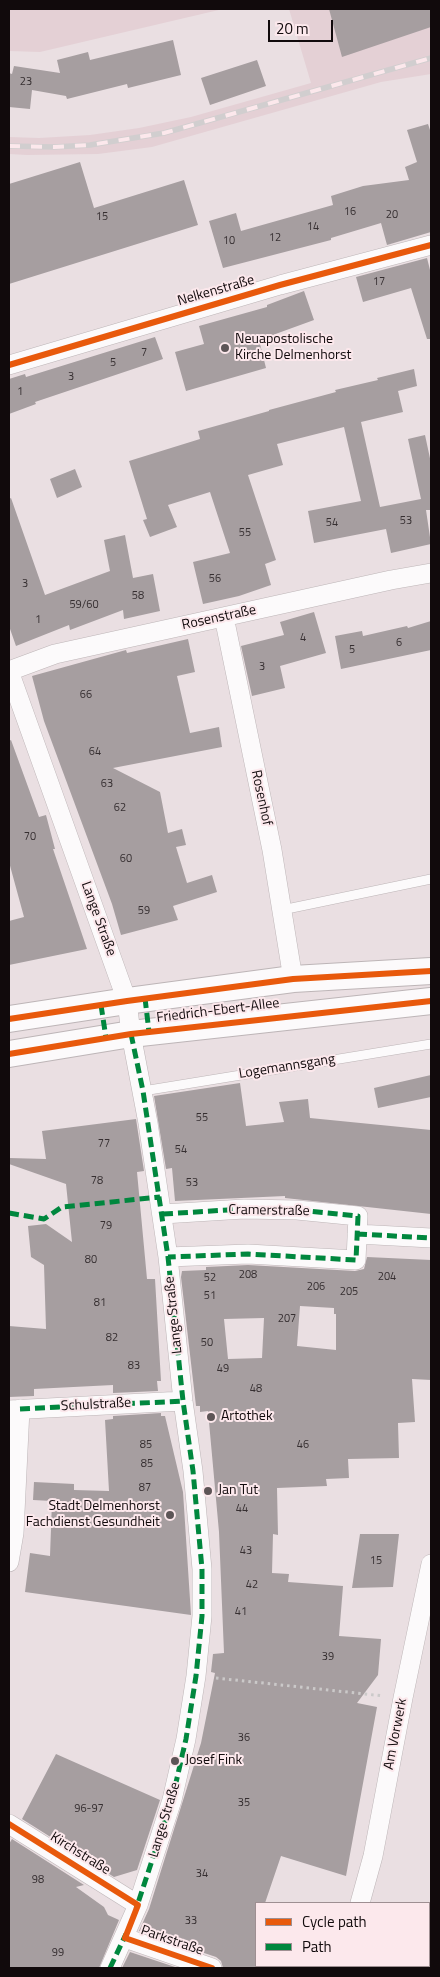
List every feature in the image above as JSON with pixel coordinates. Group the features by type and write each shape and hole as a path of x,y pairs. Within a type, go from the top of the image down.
{"main road":[{"name":"Friedrich-Ebert-Allee","path":"9,1019 293,979 431,970"},
{"name":"Friedrich-Ebert-Allee","path":"9,1054 131,1034 431,1001"}],"street":[{"name":"Nelkenstraße","path":"9,365 280,286 431,245"},
{"name":"Rosenstraße","path":"9,671 55,654 391,580 431,573"},
{"name":"Rosenhof","path":"224,617 272,850 293,979"},
{"name":"Lange Straße","path":"9,671 127,1001 131,1034 143,1091 163,1214 183,1401 193,1471 202,1568 202,1616 196,1676 186,1739 172,1800 138,1905 125,1938 110,1968"},
{"name":"Cramerstraße","path":"163,1214 244,1209 297,1210 358,1216 356,1260 248,1254 168,1257"},
{"path":"357,1234 431,1238"},
{"name":"Schulstraße","path":"14,1410 183,1401"},
{"path":"9,1562 14,1533 12,1491 14,1410"},
{"name":"Am Vorwerk","path":"360,1902 373,1856 431,1564"},
{"name":"Kirchstraße","path":"12,1825 138,1905"},
{"name":"Parkstraße","path":"125,1938 212,1968"}],"lane":[{"path":"282,910 431,879"},
{"name":"Logemannsgang","path":"143,1091 431,1044"}],"path":[{"path":"196,1676 403,1698"}],"shaded area":[{"path":"9,9 223,9 40,52 9,51"},
{"path":"289,9 431,9 431,74 381,82 152,147 98,154 9,154 9,137 39,138 90,135 139,128 191,117 311,83"}],"building":[{"path":"329,9 431,9 431,27 342,57"},
{"path":"173,40 181,75 128,88 127,84 67,99 66,96 32,90 30,109 9,107 9,73 12,74 14,66 60,73 57,60 88,52 90,60"},
{"path":"257,60 266,86 210,105 201,78"},
{"path":"428,124 431,133 431,232 387,245 381,223 331,238 331,240 223,268 209,221 236,213 241,231 333,205 331,196 363,186 409,180 405,167 417,162 407,130"},
{"path":"80,162 94,208 184,180 198,225 9,284 9,184"},
{"path":"427,258 431,274 431,339 427,339 411,288 363,302 356,277"},
{"name":"Neuapostolische Kirche Delmenhorst","path":"304,291 314,320 259,340 266,368 186,391 175,352 204,344 199,326 267,307 267,305"},
{"path":"155,337 163,359 35,402 36,404 9,414 9,379 25,374 26,377"},
{"path":"414,369 417,386 398,391 403,412 361,422 380,507 421,499 408,439 425,435 431,463 431,510 426,510 431,544 391,553 386,529 314,543 308,511 361,501 344,427 277,444 283,465 248,475 276,560 265,564 271,585 239,596 203,604 193,562 230,553 210,492 168,505 177,527 150,537 143,520 147,519 129,461 200,439 198,431 336,392 335,390"},
{"path":"75,469 82,487 57,498 50,479"},
{"path":"11,498 45,595 110,571 104,540 125,535 133,578 153,574 160,611 124,619 123,610 70,630 69,625 16,646 9,626 9,499"},
{"path":"314,612 326,653 280,666 285,688 252,696 241,646 284,635 280,622"},
{"path":"431,621 431,650 341,669 335,636 362,631 363,636 407,626 408,628"},
{"path":"188,639 195,672 177,676 190,733 219,727 222,747 113,768 160,792 168,833 182,829 186,845 176,847 187,883 212,875 217,892 173,906 178,920 121,935 112,904 44,721 32,676 126,650 127,653"},
{"path":"11,740 39,817 46,815 55,849 53,849 87,949 9,965 9,921 24,917 9,862 9,741"},
{"path":"431,1075 431,1097 378,1108 374,1088"},
{"path":"240,1083 246,1126 284,1122 279,1102 308,1099 310,1118 431,1130 431,1214 285,1198 285,1196 175,1201 172,1168 166,1169 154,1096"},
{"path":"136,1119 144,1171 137,1172 147,1279 155,1279 161,1381 157,1381 158,1391 113,1393 113,1385 34,1389 34,1396 9,1397 9,1326 46,1329 44,1265 31,1257 28,1226 46,1224 72,1242 66,1184 9,1164 9,1158 46,1159 42,1131"},
{"path":"367,1257 431,1260 431,1380 412,1379 415,1422 398,1423 399,1458 348,1459 349,1478 326,1479 327,1486 277,1488 278,1535 273,1534 272,1573 289,1574 288,1582 343,1586 339,1636 381,1639 378,1675 357,1703 377,1707 346,1876 281,1856 265,1902 255,1902 256,1968 223,1968 221,1961 216,1957 139,1931 149,1909 201,1743 215,1673 211,1672 213,1654 224,1653 219,1532 208,1411 200,1412 200,1406 196,1406 181,1277 182,1271 206,1270 206,1267 248,1265 355,1271 364,1269","holes":["300,1306 334,1308 334,1314 336,1314 336,1350 297,1346","264,1318 262,1358 228,1359 224,1319"]},
{"path":"161,1413 161,1416 165,1416 183,1492 191,1615 25,1592 30,1553 50,1556 52,1501 33,1500 34,1482 74,1484 74,1490 109,1491 105,1420 113,1419 113,1416"},
{"path":"360,1534 399,1534 393,1587 352,1588"},
{"path":"56,1754 160,1800 137,1870 114,1877 22,1819"},
{"path":"12,1839 84,1885 76,1887 104,1907 108,1915 119,1920 99,1968 9,1968 9,1844"},
{"path":"130,1952 178,1968 122,1968"}],"railway":[{"path":"9,146 54,147 90,145 164,133 431,58"}],"marked path":[{"path":"145,998 149,1032"},
{"path":"101,1005 106,1038"},
{"path":"131,1034 143,1091 168,1257 183,1401 193,1471 202,1569 202,1616 196,1676 186,1739 172,1800 136,1909"},
{"path":"9,1213 44,1219 62,1207 160,1197"},
{"path":"163,1214 244,1209 297,1210 358,1216 356,1260 248,1254 168,1257"},
{"path":"357,1234 431,1238"},
{"path":"20,1409 183,1401"},
{"path":"110,1968 126,1934"}],"cycle path":[{"path":"9,365 280,285 431,245"},
{"path":"9,1019 293,979 431,971"},
{"path":"9,1054 131,1034 431,1001"},
{"path":"9,1824 138,1905 125,1938 212,1968"}],"place":[{"name":"Neuapostolische Kirche Delmenhorst","path":"225,348"},
{"name":"Artothek","path":"211,1417"},
{"name":"Jan Tut","path":"208,1491"},
{"name":"Stadt Delmenhorst Fachdienst Gesundheit","path":"170,1515"},
{"name":"Josef Fink","path":"175,1761"}]}
